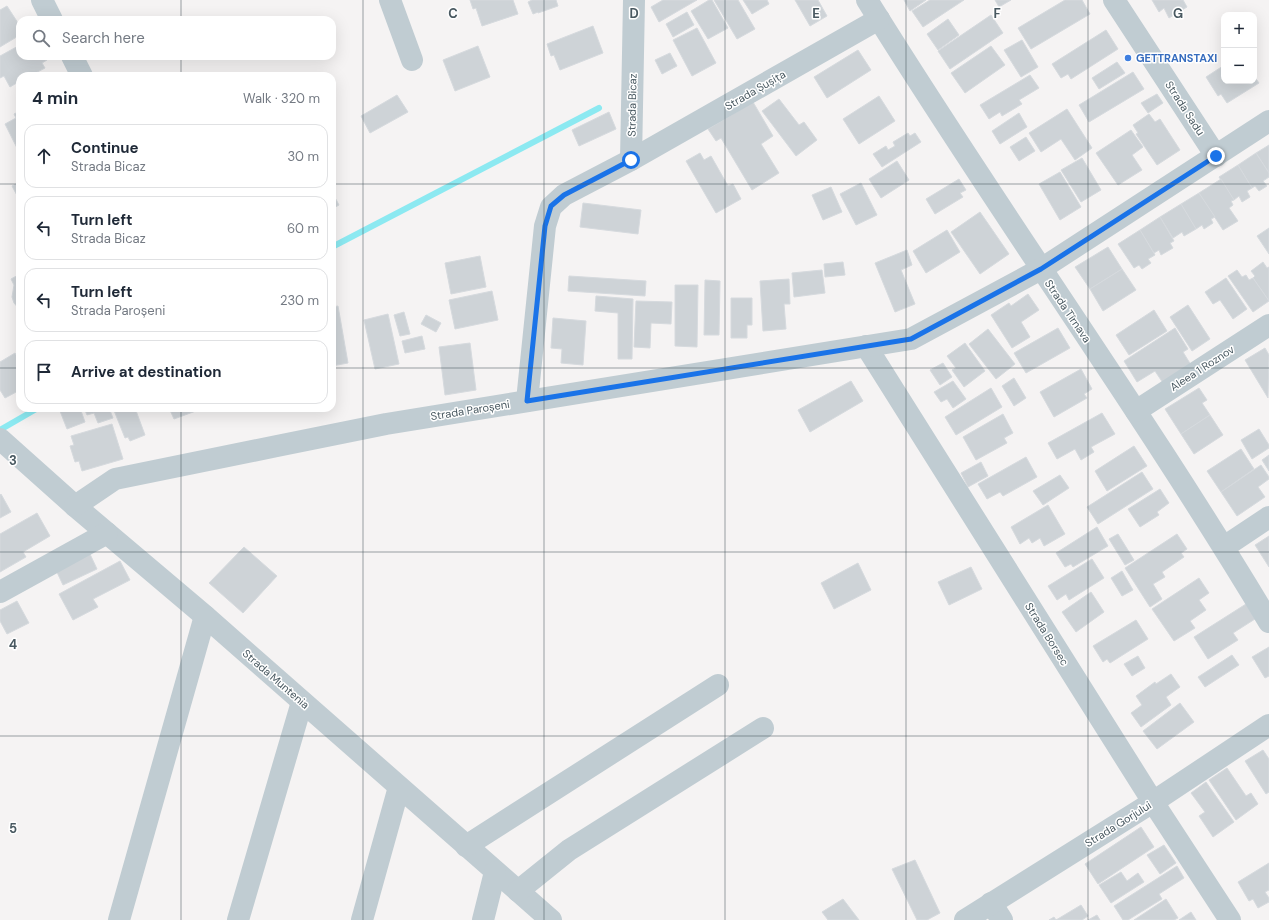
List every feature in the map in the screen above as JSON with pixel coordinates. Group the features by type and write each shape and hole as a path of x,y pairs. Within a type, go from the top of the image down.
{"street":[{"path":"42,0 50,16"},
{"path":"390,0 412,60"},
{"name":"Strada Bicaz","path":"631,160 634,0"},
{"name":"Strada Tîrnava","path":"867,0 1041,269 1136,411 1224,547 1269,622"},
{"name":"Strada Sadu","path":"1114,0 1216,156"},
{"name":"Strada Șușița","path":"631,160 879,19"},
{"path":"74,60 80,72"},
{"name":"Strada Paroșeni","path":"75,506 115,478 386,424 911,339 1041,269 1269,121"},
{"path":"527,401 545,226 551,206 564,195 631,160"},
{"name":"Aleea 1 Roznov","path":"1136,411 1269,324"},
{"name":"Strada Borsec","path":"866,346 1153,802 1230,920"},
{"name":"Strada Muntenia","path":"0,438 75,506 205,616 551,920"},
{"path":"1224,547 1269,517"},
{"path":"0,592 107,533"},
{"path":"119,920 205,616"},
{"path":"466,846 718,685"},
{"path":"238,920 302,702"},
{"name":"Strada Gorjului","path":"965,920 996,911 1153,802 1269,725"},
{"path":"518,891 569,850 763,728"},
{"path":"362,920 399,787"},
{"path":"482,920 495,872"}],"building":[{"path":"470,0 513,0 518,14 482,26 476,8 473,9"},
{"path":"532,0 556,0 558,6 533,14 528,2"},
{"path":"663,0 697,0 659,22 651,7"},
{"path":"709,0 712,0 728,28 708,39 691,11"},
{"path":"714,0 738,0 755,29 737,39"},
{"path":"743,0 767,0 769,4 752,14"},
{"path":"795,0 818,0 827,16 810,26"},
{"path":"904,0 926,0 910,11"},
{"path":"930,0 964,0 923,27 912,11"},
{"path":"995,0 1011,0 999,7"},
{"path":"1065,0 1082,0 1090,14 1031,49 1018,28"},
{"path":"1152,0 1183,0 1187,7 1169,18 1164,8 1159,12"},
{"path":"7,6 16,20 16,37 0,47 0,10"},
{"path":"687,12 694,25 673,37 666,24"},
{"path":"991,15 1003,33 950,69 938,51"},
{"path":"948,19 959,35 938,50 927,34"},
{"path":"593,26 603,53 560,70 554,55 551,56 547,44"},
{"path":"697,28 716,63 692,76 673,40"},
{"path":"1106,30 1118,49 1071,79 1068,74 1061,78 1052,64"},
{"path":"1022,40 1038,67 1021,77 1004,50"},
{"path":"478,46 490,77 455,91 443,60"},
{"path":"991,46 1005,65 965,93 951,73"},
{"path":"16,47 16,60 47,60 42,63 45,68 38,72 16,72 16,83 10,87 4,76 0,78 0,56"},
{"path":"858,50 871,70 827,98 814,77"},
{"path":"670,53 677,66 662,74 655,60"},
{"path":"1117,62 1125,73 1099,89 1092,78"},
{"path":"1221,67 1221,84 1257,84 1257,80 1259,83 1227,103 1221,94 1218,96 1206,77"},
{"path":"1133,72 1144,89 1089,122 1079,105"},
{"path":"1030,75 1039,88 1019,100 1022,104 1002,116 1000,112 989,119 980,105"},
{"path":"1157,94 1163,103 1148,113 1141,103"},
{"path":"397,95 408,112 370,133 361,116"},
{"path":"879,96 895,121 859,144 843,119"},
{"path":"779,99 799,125 804,122 817,140 796,156 762,111"},
{"path":"753,102 773,136 761,144 779,173 752,190 721,138 716,141 708,129"},
{"path":"1067,109 1092,148 1075,160 1061,139 1041,152 1029,133"},
{"path":"609,112 616,129 579,146 572,130"},
{"path":"1019,113 1027,127 1000,144 992,131"},
{"path":"1149,114 1155,122 1160,119 1180,150 1157,165 1136,134 1138,133 1133,125"},
{"path":"16,118 16,146 5,124"},
{"path":"1131,130 1143,147 1132,155 1142,170 1118,185 1096,153"},
{"path":"908,133 910,136 915,133 921,142 882,167 873,154 886,146 888,150 895,146 893,142"},
{"path":"1026,137 1035,151 1019,161 1010,147"},
{"path":"1269,145 1269,173 1256,153"},
{"path":"700,153 704,160 711,156 728,186 733,184 741,199 716,213 686,161"},
{"path":"1256,153 1269,173 1269,177 1263,181 1267,186 1259,191 1255,186 1252,188 1238,165"},
{"path":"1082,158 1101,190 1081,202 1061,170"},
{"path":"897,161 909,180 881,198 869,179"},
{"path":"1238,165 1252,188 1247,191 1250,197 1242,202 1239,196 1234,200 1219,177"},
{"path":"1060,172 1081,207 1060,220 1039,184"},
{"path":"959,179 966,190 960,193 963,197 935,214 926,199"},
{"path":"1221,179 1234,200 1231,201 1233,205 1229,208 1238,221 1223,230 1199,193"},
{"path":"861,183 877,215 856,225 840,194"},
{"path":"16,184 16,194 12,186"},
{"path":"831,187 842,212 823,220 812,195"},
{"path":"1199,193 1215,217 1211,219 1213,223 1204,229 1202,225 1196,229 1181,204"},
{"path":"336,199 339,205 336,207"},
{"path":"583,203 641,210 638,234 580,227"},
{"path":"1181,204 1196,229 1184,236 1182,232 1173,238 1160,217"},
{"path":"980,212 1009,254 980,274 951,232"},
{"path":"1160,217 1174,241 1170,243 1173,248 1161,255 1159,250 1154,253 1140,230"},
{"path":"1269,228 1269,254 1257,236"},
{"path":"947,230 960,252 926,273 913,251"},
{"path":"1140,230 1155,255 1148,259 1151,263 1142,269 1139,265 1134,268 1118,244"},
{"path":"1108,247 1122,269 1090,289 1075,267"},
{"path":"907,250 912,265 901,270 915,304 895,312 875,263"},
{"path":"480,256 486,287 451,294 445,263"},
{"path":"843,262 845,275 825,277 824,264"},
{"path":"1263,262 1267,268 1269,267 1269,301 1253,278 1255,276 1251,271"},
{"path":"1122,269 1136,290 1103,311 1090,289"},
{"path":"822,270 825,293 794,297 792,273"},
{"path":"1237,270 1242,277 1246,275 1249,280 1253,278 1269,301 1253,312 1228,276"},
{"path":"16,276 16,305 12,297 14,285 11,279"},
{"path":"569,276 646,281 645,296 568,291"},
{"path":"1226,278 1247,309 1233,319 1220,300 1213,304 1205,292"},
{"path":"789,279 790,304 784,304 786,329 763,331 760,281"},
{"path":"705,280 720,281 719,335 704,335"},
{"path":"675,285 698,285 697,347 675,346"},
{"path":"492,291 498,320 455,329 449,300"},
{"path":"1028,294 1039,310 1021,322 1030,337 1012,348 991,315 1009,303 1011,306"},
{"path":"596,296 633,299 632,359 618,359 618,313 595,311"},
{"path":"731,298 752,298 752,325 747,325 747,338 731,338"},
{"path":"636,301 672,302 671,324 651,323 650,348 634,347"},
{"path":"1188,305 1210,339 1192,351 1170,317"},
{"path":"336,306 338,306 348,363 336,365"},
{"path":"1154,310 1167,331 1129,355 1116,335"},
{"path":"404,312 410,334 400,336 394,315"},
{"path":"388,314 399,364 375,369 364,320"},
{"path":"426,315 441,323 436,332 421,324"},
{"path":"553,318 586,321 583,365 561,363 562,349 551,348"},
{"path":"1058,328 1070,348 1026,373 1014,353"},
{"path":"1175,328 1188,349 1183,352 1191,365 1163,383 1155,371 1137,382 1124,361"},
{"path":"988,329 1015,364 996,379 969,344"},
{"path":"422,336 425,349 405,353 402,341"},
{"path":"470,343 476,390 445,395 439,347"},
{"path":"965,343 985,371 964,387 952,370 956,368 947,356"},
{"path":"1265,348 1269,355 1268,398 1245,360"},
{"path":"15,353 16,355 16,392 5,398 0,390 0,362"},
{"path":"943,363 952,377 940,385 930,370"},
{"path":"1081,369 1092,389 1084,394 1087,398 1054,417 1040,392"},
{"path":"1014,378 1026,398 1014,406 1002,386"},
{"path":"851,381 863,401 810,432 798,410"},
{"path":"953,381 966,399 953,408 947,399 941,402 934,392"},
{"path":"991,388 1002,407 956,435 945,417"},
{"path":"1199,388 1207,400 1202,403 1210,415 1181,434 1165,409"},
{"path":"60,412 81,412 85,422 67,429"},
{"path":"86,412 111,412 113,418 98,423 94,413 87,415"},
{"path":"115,412 136,412 145,435 130,441 128,437 125,438"},
{"path":"171,412 193,412 174,419"},
{"path":"1102,413 1115,434 1091,447 1094,452 1081,460 1075,449 1057,459 1048,443"},
{"path":"1003,414 1013,433 1004,438 1007,443 976,460 963,437"},
{"path":"1210,415 1223,435 1194,454 1181,434"},
{"path":"112,424 123,459 82,471 79,461 75,462 70,446 74,445 71,436"},
{"path":"1259,429 1269,445 1269,448 1252,459 1241,440"},
{"path":"1134,446 1147,466 1107,491 1095,471"},
{"path":"1241,449 1254,469 1221,492 1207,471"},
{"path":"1269,455 1269,471 1262,460"},
{"path":"1026,457 1037,477 1003,496 1000,492 987,499 978,484"},
{"path":"981,462 988,476 968,487 961,473"},
{"path":"1261,465 1269,477 1269,479 1258,487 1265,497 1237,516 1221,492"},
{"path":"1142,472 1153,489 1098,524 1087,507"},
{"path":"1060,475 1069,488 1043,505 1033,491"},
{"path":"1160,489 1169,503 1157,512 1159,515 1140,527 1128,509"},
{"path":"1,494 11,512 0,518 0,495"},
{"path":"1048,505 1065,534 1044,546 1040,538 1032,543 1029,538 1020,544 1011,527"},
{"path":"37,513 50,536 23,552 26,557 0,572 0,534"},
{"path":"1097,527 1108,546 1073,567 1071,564 1065,567 1056,553"},
{"path":"1118,534 1134,560 1125,565 1109,539"},
{"path":"1177,534 1187,549 1181,553 1184,557 1162,572 1165,577 1153,584 1162,599 1150,607 1125,568"},
{"path":"1269,536 1269,567 1255,545"},
{"path":"244,547 277,576 243,613 209,583"},
{"path":"89,552 97,569 63,585 55,568"},
{"path":"1092,559 1104,578 1069,600 1066,594 1057,600 1048,586"},
{"path":"120,561 130,580 93,599 98,607 73,620 59,594"},
{"path":"858,563 871,590 834,609 821,583"},
{"path":"971,567 982,589 949,605 938,582"},
{"path":"1122,571 1133,590 1122,596 1111,578"},
{"path":"1199,578 1209,593 1199,600 1206,610 1190,621 1195,628 1174,641 1152,609"},
{"path":"1091,592 1104,612 1076,632 1062,612"},
{"path":"17,601 29,623 7,634 0,621 0,610"},
{"path":"1246,604 1255,619 1233,633 1238,640 1208,659 1194,637"},
{"path":"1136,620 1148,639 1110,663 1107,659 1103,662 1093,646"},
{"path":"1269,647 1269,676 1265,678 1252,657"},
{"path":"1232,655 1239,665 1205,687 1198,677"},
{"path":"1138,656 1145,668 1132,676 1124,664"},
{"path":"1171,674 1180,687 1166,697 1171,705 1141,727 1131,713 1142,705 1136,696 1155,682 1156,684"},
{"path":"1180,703 1194,722 1157,749 1143,731"},
{"path":"1263,750 1269,759 1269,792 1266,794 1245,761"},
{"path":"1227,768 1246,796 1251,793 1258,804 1236,820 1209,780"},
{"path":"1206,782 1234,822 1213,837 1199,816 1205,812 1191,793"},
{"path":"1141,827 1154,847 1098,884 1085,864"},
{"path":"1164,845 1176,863 1160,874 1147,855"},
{"path":"915,860 940,913 927,920 917,920 892,869"},
{"path":"1269,863 1269,890 1265,892 1269,898 1269,902 1258,908 1253,899 1249,901 1238,882"},
{"path":"1177,866 1184,878 1159,894 1162,899 1128,920 1123,920 1114,906"},
{"path":"1121,872 1127,881 1138,873 1144,882 1111,903 1099,885"},
{"path":"843,899 859,920 828,920 822,912"},
{"path":"1166,899 1178,918 1174,920 1134,920"},
{"path":"1081,905 1088,916 1082,920 1056,920"},
{"path":"1191,912 1196,920 1179,920"},
{"path":"1097,915 1100,920 1088,920"},
{"path":"1054,917 1056,920 1049,920"}],"waterway":[{"path":"336,245 599,108"},
{"path":"0,430 31,412"}],"place":[{"name":"GETTRANSTAXI","path":"1128,58"}],"route":[{"path":"631,160 564,195 551,206 545,226 527,401 911,339 1041,269 1216,156"}]}
